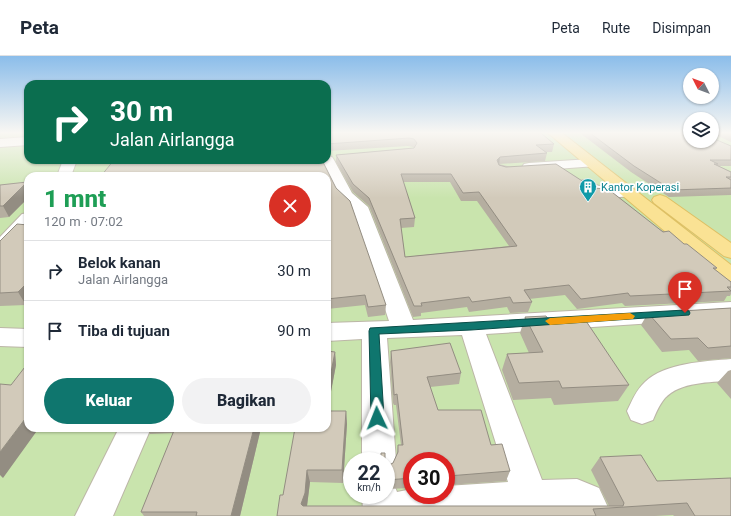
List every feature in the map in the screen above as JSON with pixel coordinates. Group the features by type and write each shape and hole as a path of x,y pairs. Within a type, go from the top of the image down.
{"main road":[{"path":"581,154 731,275"},
{"path":"600,154 731,252"}],"street":[{"path":"334,158 346,196 360,207 404,328"},
{"path":"519,168 592,163"},
{"path":"558,166 589,188 602,192 627,192"},
{"path":"0,248 24,222"},
{"path":"331,332 471,326 731,310"},
{"path":"471,326 531,498"},
{"path":"374,331 379,452"},
{"path":"0,337 24,338"},
{"path":"642,411 650,396 659,386 677,378 703,372 731,370"},
{"path":"94,516 133,432"},
{"path":"371,506 578,497 586,501 593,516"}],"green space":[{"path":"0,154 24,154 24,164 331,164 331,154 731,154 731,516 0,516"}],"building":[{"path":"530,154 500,157 497,160 499,165 506,167 556,164 593,188 608,189 663,232 669,231 717,268 713,268 731,282 731,287 727,287 731,291 630,296 628,293 581,299 569,285 524,290 532,302 513,303 510,297 472,302 469,297 421,303 422,306 414,306 369,198 353,184 336,155","holes":["401,174 451,174 463,193 479,192 517,246 405,257 400,219 415,218"]},
{"path":"619,154 731,154 731,160 710,160 718,164 714,164 731,172 731,177 726,177 731,180 731,188 672,190"},
{"path":"111,164 324,164 328,172 104,172"},
{"path":"331,178 336,188 350,201 386,305 368,307 365,295 331,299"},
{"path":"24,182 24,185 3,206 0,206 0,185"},
{"path":"17,224 24,225 24,286 18,292 0,293 0,241"},
{"path":"731,308 731,346 708,348 698,338 671,339 648,313"},
{"path":"546,316 549,320 584,318 629,385 562,388 559,381 519,383 507,354 543,352 525,317"},
{"path":"450,343 461,373 427,377 438,410 481,410 491,445 502,444 510,471 455,475 455,452 403,452 403,479 395,479 395,459 398,452 398,445 403,445 397,394 394,395 391,351"},
{"path":"331,352 335,352 331,372"},
{"path":"24,368 24,420 0,452 0,384 11,385"},
{"path":"331,411 346,411 342,470 307,470 305,493 301,504 303,506 623,506 624,503 600,457 641,455 657,481 731,478 731,516 695,516 687,503 593,509 596,516 277,516 280,495 283,495 294,432 331,432"},
{"path":"173,432 253,432 231,516 196,516 197,512 141,512"}],"slow traffic":[{"path":"550,321 630,316"}],"place":[{"name":"Kantor Koperasi","path":"588,202"}],"route":[{"path":"377,418 374,331 404,328 471,326 685,313"}]}
